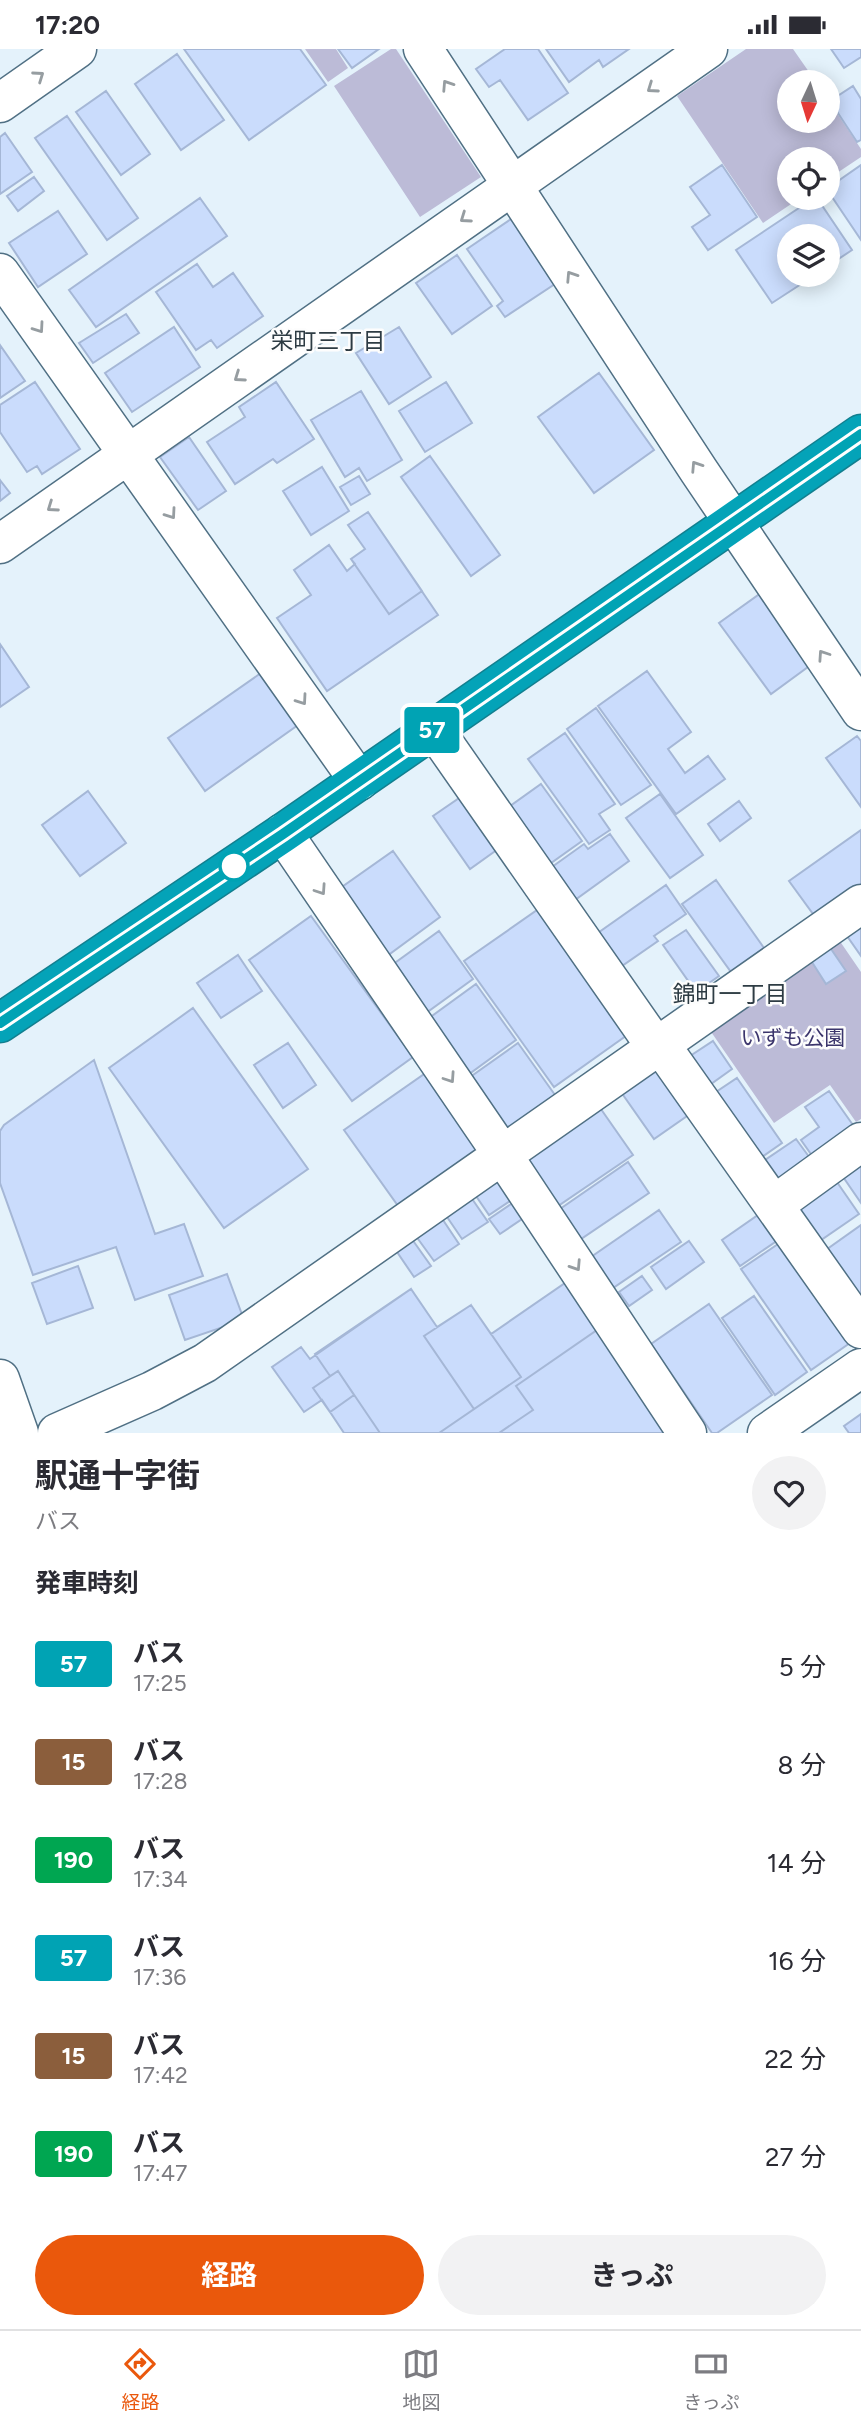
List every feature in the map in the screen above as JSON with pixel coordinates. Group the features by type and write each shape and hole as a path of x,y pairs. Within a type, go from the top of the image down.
{"highway":[{"path":"0,1023 283,834 861,434"}],"street":[{"path":"0,103 77,49"},
{"path":"423,49 733,522 861,711"},
{"path":"0,544 708,49"},
{"path":"0,273 359,781"},
{"path":"434,729 861,1329"},
{"path":"283,834 502,1154 687,1433"},
{"path":"57,1433 152,1391 205,1363 861,904"},
{"path":"774,1205 861,1142"},
{"path":"767,1433 861,1369"},
{"path":"0,1379 19,1433"}],"green space":[{"path":"305,49 336,49 348,68 328,82"},
{"path":"391,49 396,49 481,177 420,217 334,86"},
{"path":"746,49 793,49 808,70 777,70 777,133 840,133 840,118 861,149 861,157 840,171 840,147 777,147 777,210 782,210 763,223 677,96"},
{"name":"いずも公園","path":"837,937 861,972 861,1119 856,1122 830,1085 774,1123 707,1026"}],"building":[{"path":"184,49 300,49 326,85 249,140"},
{"path":"338,49 379,49 352,68"},
{"path":"505,49 538,49 568,93 528,120 500,80 489,87 476,69"},
{"path":"546,49 629,49 603,67 599,60 569,82"},
{"path":"831,49 861,49 861,57 844,68"},
{"path":"177,54 224,120 181,150 135,84"},
{"path":"853,86 861,99 861,140 857,142 840,116 840,94"},
{"path":"106,91 150,154 121,175 76,112"},
{"path":"67,116 138,218 107,240 35,138"},
{"path":"5,133 32,172 0,194 0,137"},
{"path":"722,165 757,217 708,250 692,227 710,215 690,187"},
{"path":"861,165 861,240 840,209 840,180"},
{"path":"34,177 44,191 18,211 7,196"},
{"path":"200,198 227,236 96,327 69,290"},
{"path":"796,210 825,210 834,224 777,224 777,287 797,287 772,303 736,250"},
{"path":"58,211 87,254 38,287 9,243"},
{"path":"517,215 561,280 505,317 497,306 503,301 467,249"},
{"path":"840,232 852,250 840,258"},
{"path":"457,255 492,306 452,334 416,283"},
{"path":"197,264 213,287 233,273 263,316 217,348 211,340 196,350 156,292"},
{"path":"126,314 139,333 93,363 79,343"},
{"path":"174,327 200,367 132,412 105,373"},
{"path":"399,327 431,377 389,404 356,353"},
{"path":"0,345 25,381 0,398"},
{"path":"599,373 654,450 594,493 538,417"},
{"path":"35,382 80,449 42,474 37,466 27,472 0,432 0,405"},
{"path":"276,382 314,439 277,463 273,459 235,484 207,442 245,417 239,407"},
{"path":"446,382 472,423 425,452 399,411"},
{"path":"361,391 402,460 367,481 359,468 345,477 311,420"},
{"path":"189,437 226,491 198,510 160,457"},
{"path":"430,456 500,555 471,576 401,477"},
{"path":"322,467 349,511 311,535 283,491"},
{"path":"359,476 370,494 351,505 340,487"},
{"path":"0,480 10,493 0,501"},
{"path":"368,512 422,591 389,614 351,559 365,549 348,525"},
{"path":"368,512 438,615 327,691 277,618 311,595 294,570 329,545 347,571 355,564 351,559 365,549 348,525"},
{"path":"761,593 812,664 771,694 719,623"},
{"path":"0,644 29,687 0,707"},
{"path":"647,671 691,732 668,749 685,773 708,756 725,779 676,814 598,706"},
{"path":"261,673 298,725 205,791 168,738"},
{"path":"596,708 651,785 621,805 567,729"},
{"path":"565,733 615,804 599,814 610,830 589,844 528,759"},
{"path":"857,736 861,741 861,807 826,758"},
{"path":"541,784 582,841 544,868 503,811"},
{"path":"88,791 126,843 80,876 42,825"},
{"path":"468,792 505,844 470,869 433,816"},
{"path":"660,794 703,855 670,878 626,818"},
{"path":"739,801 751,818 720,841 708,824"},
{"path":"861,830 861,887 816,918 789,881"},
{"path":"610,834 629,861 568,905 545,872 584,844 588,849"},
{"path":"393,851 440,917 387,956 339,889"},
{"path":"716,880 764,948 731,972 682,904"},
{"path":"666,885 686,914 654,936 658,941 619,968 595,935"},
{"path":"540,908 630,1033 554,1087 464,961"},
{"path":"861,911 861,956 840,926"},
{"path":"311,916 413,1057 352,1101 249,960"},
{"path":"686,930 719,976 696,992 663,945"},
{"path":"439,931 473,979 426,1013 392,965"},
{"path":"829,946 846,971 826,984 810,959"},
{"path":"238,955 262,991 221,1018 197,983"},
{"path":"476,984 516,1040 465,1077 425,1021"},
{"path":"193,1008 308,1169 224,1228 109,1068"},
{"path":"713,1041 732,1069 704,1089 684,1060"},
{"path":"288,1043 316,1085 283,1108 254,1065"},
{"path":"518,1043 560,1102 509,1139 466,1080"},
{"path":"94,1060 155,1234 184,1224 203,1276 135,1300 116,1247 33,1275 0,1183 0,1131 4,1125"},
{"path":"667,1060 700,1107 654,1139 621,1092"},
{"path":"430,1070 486,1150 401,1210 344,1130"},
{"path":"737,1078 782,1143 752,1164 707,1098"},
{"path":"829,1091 860,1135 818,1164 801,1140 819,1127 805,1107"},
{"path":"596,1102 633,1155 558,1206 521,1154"},
{"path":"796,1139 815,1165 772,1195 753,1168"},
{"path":"861,1156 861,1203 839,1171"},
{"path":"628,1162 649,1193 581,1239 560,1209"},
{"path":"830,1172 859,1214 808,1249 779,1207"},
{"path":"500,1175 516,1197 489,1215 474,1193"},
{"path":"468,1193 488,1222 462,1239 443,1211"},
{"path":"517,1200 528,1215 500,1234 489,1219"},
{"path":"768,1208 787,1234 740,1266 722,1240"},
{"path":"659,1210 681,1242 613,1288 591,1257"},
{"path":"439,1214 459,1244 434,1261 413,1232"},
{"path":"861,1225 861,1322 816,1257"},
{"path":"409,1235 431,1266 414,1277 393,1246"},
{"path":"790,1236 860,1336 811,1370 741,1269"},
{"path":"689,1241 704,1262 666,1289 651,1267"},
{"path":"78,1266 93,1308 47,1324 32,1283"},
{"path":"227,1274 244,1320 185,1340 169,1295"},
{"path":"642,1276 652,1290 629,1306 619,1292"},
{"path":"568,1281 673,1433 344,1433 322,1400 304,1412 272,1367 301,1347 310,1359 411,1289 437,1327 471,1305 491,1334"},
{"path":"411,1289 437,1327 471,1305 521,1377 439,1433 380,1433 338,1371 330,1376 315,1354"},
{"path":"754,1296 807,1372 775,1395 722,1318"},
{"path":"709,1304 772,1395 717,1433 712,1433 651,1344"},
{"path":"471,1305 521,1377 474,1409 424,1336"},
{"path":"600,1328 673,1433 499,1433 533,1410 516,1386"},
{"path":"338,1371 354,1395 330,1412 313,1388"},
{"path":"861,1414 861,1433 849,1433 844,1426"}],"bus line":[{"name":"57","path":"0,1023 283,834 861,434"}],"district":[{"name":"栄町三丁目","path":"328,341"},
{"name":"錦町一丁目","path":"730,994"}]}
